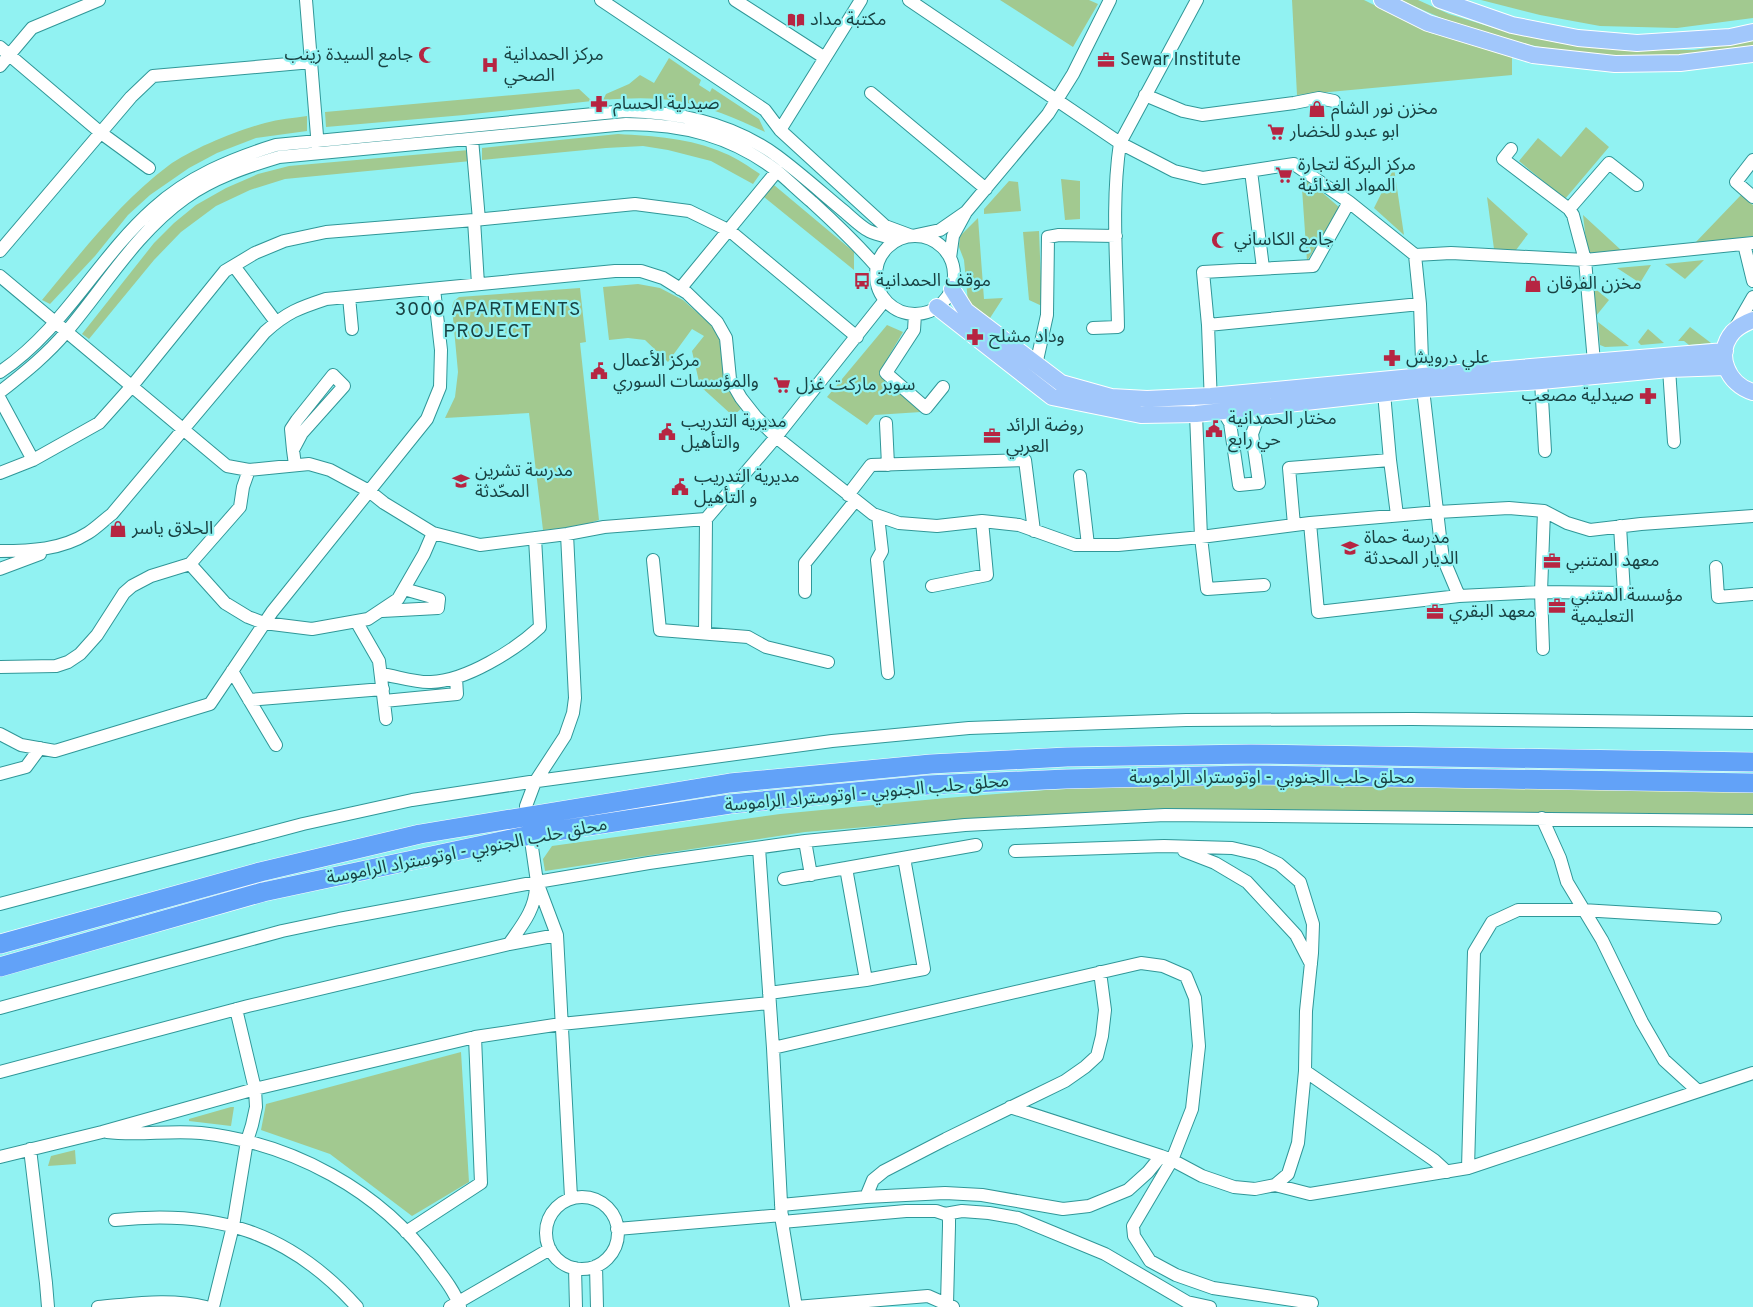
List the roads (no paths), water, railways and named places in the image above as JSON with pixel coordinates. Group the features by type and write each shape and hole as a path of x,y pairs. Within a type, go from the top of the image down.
{"highway":[{"name":"محلق حلب الجنوبي - اوتوستراد الراموسة","path":"0,944 260,872 420,834 730,783 931,764 1067,757 1251,754 1753,762"},
{"name":"محلق حلب الجنوبي - اوتوستراد الراموسة","path":"0,967 263,892 530,835 730,804 927,785 1056,779 1250,775 1753,783"}],"main road":[{"path":"1382,0 1428,23 1534,55 1616,64 1671,64 1753,54"},
{"path":"1440,0 1512,25 1578,38 1637,43 1730,38 1753,32"},
{"path":"952,288 966,311 1061,384 1111,398 1147,399 1210,408 1262,407 1384,393 1423,382 1541,381 1669,369 1726,367"},
{"path":"937,307 1052,397 1141,415 1594,362 1725,350"},
{"path":"1753,320 1742,324 1732,333 1725,350 1726,367 1730,377 1737,385 1753,392"}],"street":[{"path":"0,66 5,51 32,28 99,0"},
{"path":"306,0 319,153"},
{"path":"601,0 765,110 780,130 885,226 912,236 924,237 935,241 944,248 954,268 954,278 952,288 943,302 929,312 915,314 901,311 886,300 878,288 877,267 884,251 898,240 912,236 940,230 966,212"},
{"path":"735,0 825,58"},
{"path":"780,130 861,0"},
{"path":"909,0 1120,142 1174,171 1203,178 1294,164 1349,202 1415,255 1451,253 1585,260 1749,244 1753,281"},
{"path":"950,258 953,236 966,212 1048,114 1073,74 1110,0"},
{"path":"1093,328 1118,327 1116,236 1117,165 1120,142 1197,0"},
{"path":"5,51 101,132 149,168"},
{"path":"0,251 131,97 153,76 312,62"},
{"path":"871,93 986,188"},
{"path":"1145,95 1183,111 1202,115 1319,98 1334,101"},
{"path":"0,372 35,344 56,322 131,231 152,209 178,189 209,170 242,156 276,145 318,140 505,129 587,121 625,111 685,116 710,122 737,132 761,144 868,231 898,240"},
{"path":"587,121 680,127 706,134 731,144 777,171 852,239 877,267"},
{"path":"0,392 40,360 66,332 139,240 161,218 185,198 215,180 279,157 472,139 505,129"},
{"path":"472,139 478,284"},
{"path":"1511,149 1503,159 1569,209 1573,215 1585,260 1594,362"},
{"path":"1753,160 1736,182 1753,197"},
{"path":"1569,209 1609,163 1637,185"},
{"path":"680,289 730,231 777,171"},
{"path":"1251,171 1263,268"},
{"path":"1264,585 1207,589 1202,537 1210,408 1208,325 1203,272 1313,266 1349,202"},
{"path":"0,474 34,460 99,423 132,386 225,271 255,253 284,241 326,232 476,220 635,204 689,211 730,231 857,337"},
{"path":"1036,365 1048,316 1048,237 1059,235 1116,236"},
{"path":"1415,255 1420,304 1423,382 1444,558 1460,596"},
{"path":"234,266 276,322"},
{"path":"0,569 61,546 88,533 112,514 265,332 294,310 326,299 615,271 641,271 663,278 680,289 717,322 726,338 730,379 741,398 756,417 776,437 873,514 899,523 937,526 982,521 1020,525 1075,545 1118,545 1202,537 1310,523 1509,508 1544,511 1567,523 1590,530 1753,516"},
{"path":"0,276 227,466 249,470 309,464 330,470 369,491 384,503 433,533 480,545 567,534 604,527 706,519"},
{"path":"0,734 21,745 55,751 210,704 272,612 427,420 440,387 441,350 434,289"},
{"path":"349,297 352,329"},
{"path":"1732,333 1753,297"},
{"path":"705,633 706,519 776,437 886,300"},
{"path":"1208,325 1420,304"},
{"path":"915,314 914,330 886,373 926,408 943,387"},
{"path":"1669,369 1674,442"},
{"path":"293,450 302,433 344,386 333,375 291,429 293,450 295,465"},
{"path":"1541,381 1545,452"},
{"path":"1384,393 1397,515"},
{"path":"0,399 34,460"},
{"path":"1210,408 1230,423 1239,485 1258,483 1252,434 1262,407"},
{"path":"886,423 888,465"},
{"path":"805,592 805,563 852,498 872,465 1025,460 1034,531"},
{"path":"1294,525 1289,468 1390,460"},
{"path":"0,667 45,668 68,662 80,654 97,634 124,593 132,586 151,576 190,564 240,507 243,487 249,470"},
{"path":"1080,476 1088,545"},
{"path":"1543,649 1541,592 1544,511"},
{"path":"878,516 882,551 877,560 888,673"},
{"path":"932,586 987,576 982,521"},
{"path":"1310,523 1318,612 1460,596 1541,592 1624,593 1620,526"},
{"path":"190,564 225,603 248,617 264,623 312,629 368,619 398,599 424,554 433,533"},
{"path":"509,944 536,901 537,882 526,806 535,782 565,736 573,713 575,698 567,534"},
{"path":"381,674 430,682 456,678 473,671 525,641 540,627 535,538"},
{"path":"0,551 32,551 61,546"},
{"path":"653,560 660,630 748,636 766,647 828,662"},
{"path":"1716,567 1718,597 1753,594"},
{"path":"380,611 438,608 439,599 404,589"},
{"path":"356,621 379,661 386,719"},
{"path":"232,671 276,745"},
{"path":"249,700 457,694 456,678"},
{"path":"0,904 312,822 412,800 832,741 969,728 1196,720 1422,719 1753,723"},
{"path":"0,774 26,767 40,748"},
{"path":"0,1008 282,931 537,882 649,863 805,841 965,825 1164,814 1753,821"},
{"path":"1542,818 1560,858 1567,882 1582,910 1602,940 1642,1022 1664,1060 1698,1091"},
{"path":"805,841 811,875"},
{"path":"784,879 976,845"},
{"path":"1164,846 1215,862 1247,882 1296,935 1311,964"},
{"path":"1015,851 1164,846 1232,848 1258,854 1279,864 1300,882 1313,924 1306,1011 1304,1071 1298,1143 1288,1174 1275,1185"},
{"path":"760,848 773,1048 781,1214 796,1307 928,1296 950,1305 949,1218 945,1214"},
{"path":"0,1157 102,1132 255,1089 475,1037 561,1024 769,998 924,970 904,858"},
{"path":"846,868 866,980"},
{"path":"537,882 557,935 571,1198"},
{"path":"1468,1168 1474,952 1492,922 1518,910 1582,910 1715,918"},
{"path":"0,1072 236,1009 509,944 557,935"},
{"path":"773,1048 1141,963 1163,966 1186,976 1195,998 1199,1046 1192,1108 1133,1226 1134,1236 1150,1261 1176,1274 1214,1288 1312,1303"},
{"path":"866,1197 873,1180 884,1172 1010,1107 1066,1081 1086,1067 1097,1056 1102,1036 1105,1010 1100,972"},
{"path":"213,1307 233,1226 247,1141 256,1107 255,1089 236,1009"},
{"path":"406,1232 481,1183 475,1037"},
{"path":"1304,1071 1434,1160 1447,1172"},
{"path":"1010,1107 1166,1158 1202,1176 1234,1187 1255,1189 1275,1185 1310,1194 1468,1168 1753,1073"},
{"path":"102,1132 124,1134 200,1133 247,1141 310,1163 343,1181 374,1203 406,1232 428,1256 450,1287 456,1306 550,1249"},
{"path":"30,1149 48,1307"},
{"path":"781,1214 866,1197 945,1193 982,1195 1063,1209 1089,1206 1128,1190 1166,1158"},
{"path":"589,1196 603,1203 616,1218 617,1229 618,1238 611,1255 596,1266 586,1269 575,1268 558,1260 550,1249 546,1233 547,1223 558,1206 571,1198 589,1196"},
{"path":"617,1229 781,1214 906,1211 936,1211 945,1214 962,1211 989,1213 1018,1218 1105,1254 1188,1302 1210,1307"},
{"path":"115,1220 158,1216 187,1217 233,1226 270,1240 296,1254 341,1289 357,1307"},
{"path":"596,1266 597,1307"},
{"path":"575,1268 576,1307"},
{"path":"98,1307 155,1301 206,1307"}],"place":[{"name":"مكتبة مداد","path":"796,20"},
{"name":"جامع السيدة زينب","path":"427,55"},
{"name":"Sewar Institute","path":"1106,60"},
{"name":"مركز الحمدانية الصحي","path":"490,65"},
{"name":"صيدلية الحسام","path":"599,104"},
{"name":"مخزن نور الشام","path":"1317,109"},
{"name":"ابو عبدو للخضار","path":"1276,132"},
{"name":"مركز البركة لتجارة المواد الغذائية","path":"1284,175"},
{"name":"جامع الكاساني","path":"1220,240"},
{"name":"موقف الحمدانية","path":"862,281"},
{"name":"مخزن الفرقان","path":"1533,284"},
{"name":"وداد مشلح","path":"975,337"},
{"name":"علي درويش","path":"1392,358"},
{"name":"مركز الأعمال والمؤسسات السوري","path":"599,371"},
{"name":"سوبر ماركت غزل","path":"782,385"},
{"name":"صيدلية مصعب","path":"1648,396"},
{"name":"مختار الحمدانية حي رابع","path":"1214,429"},
{"name":"مديرية التدريب والتأهيل","path":"667,432"},
{"name":"روضة الرائد العربي","path":"992,436"},
{"name":"مدرسة تشرين المحّدثة","path":"461,481"},
{"name":"مديرية التدريب و التأهيل","path":"680,487"},
{"name":"الحلاق ياسر","path":"118,529"},
{"name":"مدرسة حماة الديار المحدثة","path":"1350,548"},
{"name":"معهد المتنبي","path":"1552,561"},
{"name":"مؤسسة المتنبي التعليمية","path":"1557,606"},
{"name":"معهد البقري","path":"1435,612"}],"district":[{"name":"3000 APARTMENTS PROJECT","path":"488,321"}]}
